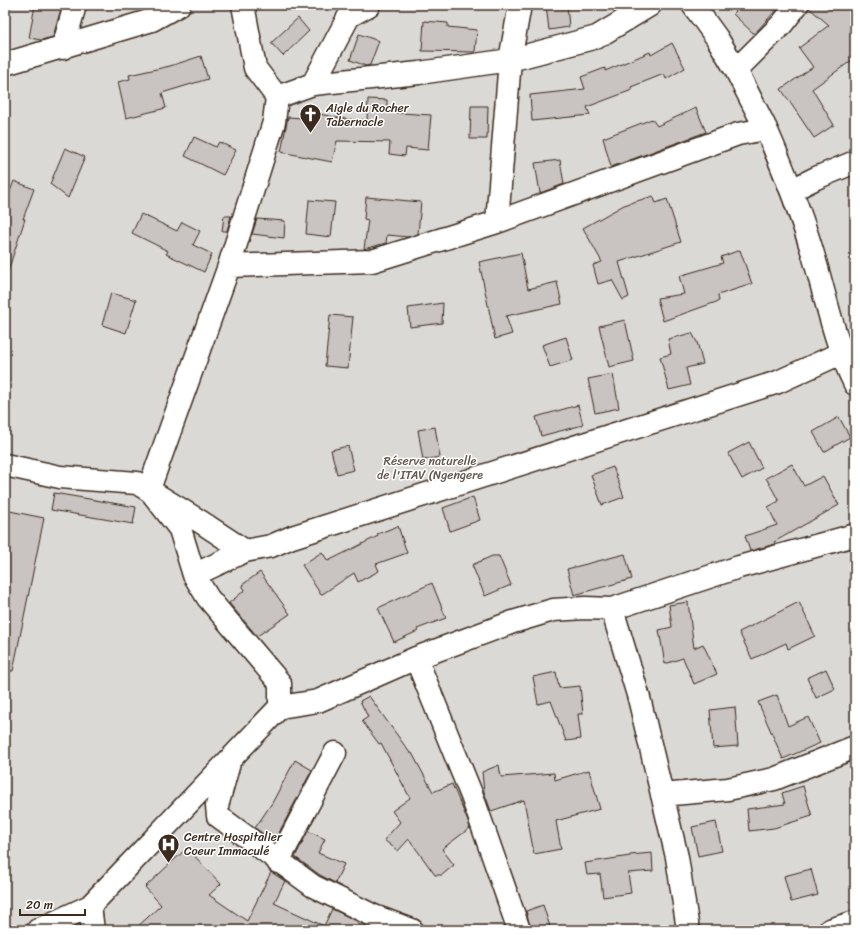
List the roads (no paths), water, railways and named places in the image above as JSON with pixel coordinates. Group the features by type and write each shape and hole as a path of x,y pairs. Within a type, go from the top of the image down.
{"street":[{"path":"63,48 75,5"},
{"path":"5,64 63,48 152,20 179,5"},
{"path":"149,489 229,266 274,122 277,97 255,68 244,5"},
{"path":"313,84 350,16 369,5"},
{"path":"496,222 510,60 520,5"},
{"path":"277,97 313,84 419,74 510,60 598,37 650,5"},
{"path":"693,5 717,38 736,70 766,129 792,190 855,384"},
{"path":"736,70 782,24 797,5"},
{"path":"229,266 372,261 496,222 738,134 766,129"},
{"path":"792,190 816,178 855,162"},
{"path":"194,575 245,551 272,546 292,538 778,382 847,357"},
{"path":"5,465 60,477 137,483 149,489 245,551"},
{"path":"149,489 180,529 194,575 208,598 280,684 280,707"},
{"path":"38,930 90,906 231,756 280,707 318,701 416,658 512,622 554,610 585,608 612,609 739,567 855,535"},
{"path":"612,609 640,698 677,857 688,930"},
{"path":"416,658 472,796 519,930"},
{"path":"662,795 728,789 774,779 855,747"},
{"path":"278,862 335,753"},
{"path":"231,756 217,806 218,816 278,862 313,886 374,916 412,930"},
{"path":"90,906 94,930"},
{"path":"830,930 855,922"}],"place":[{"name":"Aigle du Rocher Tabernacle","path":"311,134"},
{"name":"Centre Hospitalier Coeur Immaculé","path":"169,864"}],"park label":[{"name":"Réserve naturelle de l'ITAV (Ngengere","path":"430,468"}]}
